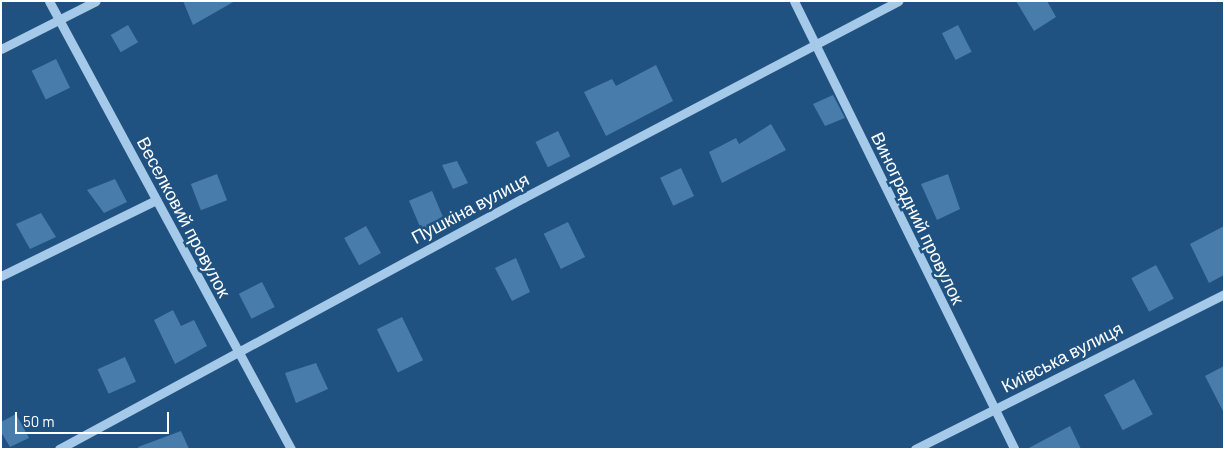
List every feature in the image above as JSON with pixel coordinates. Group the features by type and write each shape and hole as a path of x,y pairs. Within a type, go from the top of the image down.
{"street":[{"name":"Веселковий провулок","path":"49,1 291,449"},
{"path":"1,49 96,1"},
{"name":"Виноградний провулок","path":"794,1 817,44 1014,449"},
{"name":"Пушкіна вулиця","path":"59,449 899,1"},
{"path":"1,276 156,200"},
{"name":"Київська вулиця","path":"915,449 1224,294"}],"building":[{"path":"183,1 235,1 193,25"},
{"path":"1016,1 1047,1 1056,17 1034,31"},
{"path":"128,25 138,42 121,52 111,35"},
{"path":"958,25 972,52 956,60 942,33"},
{"path":"56,59 70,88 46,100 32,71"},
{"path":"656,65 673,101 606,136 584,92 612,79 616,86"},
{"path":"833,95 845,118 825,126 813,104"},
{"path":"771,124 786,150 722,183 709,152 736,138 739,144"},
{"path":"558,131 570,156 548,167 536,142"},
{"path":"457,161 468,183 453,189 442,165"},
{"path":"681,168 694,196 673,206 660,178"},
{"path":"217,174 227,200 201,210 191,184"},
{"path":"948,174 960,209 937,220 921,184"},
{"path":"115,179 127,202 104,213 87,190"},
{"path":"432,191 445,221 422,231 409,201"},
{"path":"41,213 56,237 30,249 16,224"},
{"path":"568,222 585,257 561,269 544,234"},
{"path":"366,226 381,253 359,265 344,238"},
{"path":"1224,226 1224,275 1209,283 1190,244"},
{"path":"516,258 530,292 512,301 495,268"},
{"path":"1156,265 1174,299 1149,312 1131,278"},
{"path":"262,282 275,307 252,319 239,294"},
{"path":"173,310 181,326 194,320 207,346 175,364 154,320"},
{"path":"402,317 423,360 398,372 377,329"},
{"path":"125,357 136,382 109,394 98,369"},
{"path":"316,363 328,389 296,403 285,373"},
{"path":"1224,366 1224,413 1205,376"},
{"path":"1134,379 1153,414 1123,430 1104,395"},
{"path":"16,414 29,438 10,447 1,432 1,422"},
{"path":"1070,426 1081,449 1027,449"},
{"path":"181,431 189,449 139,449 138,447"}]}
